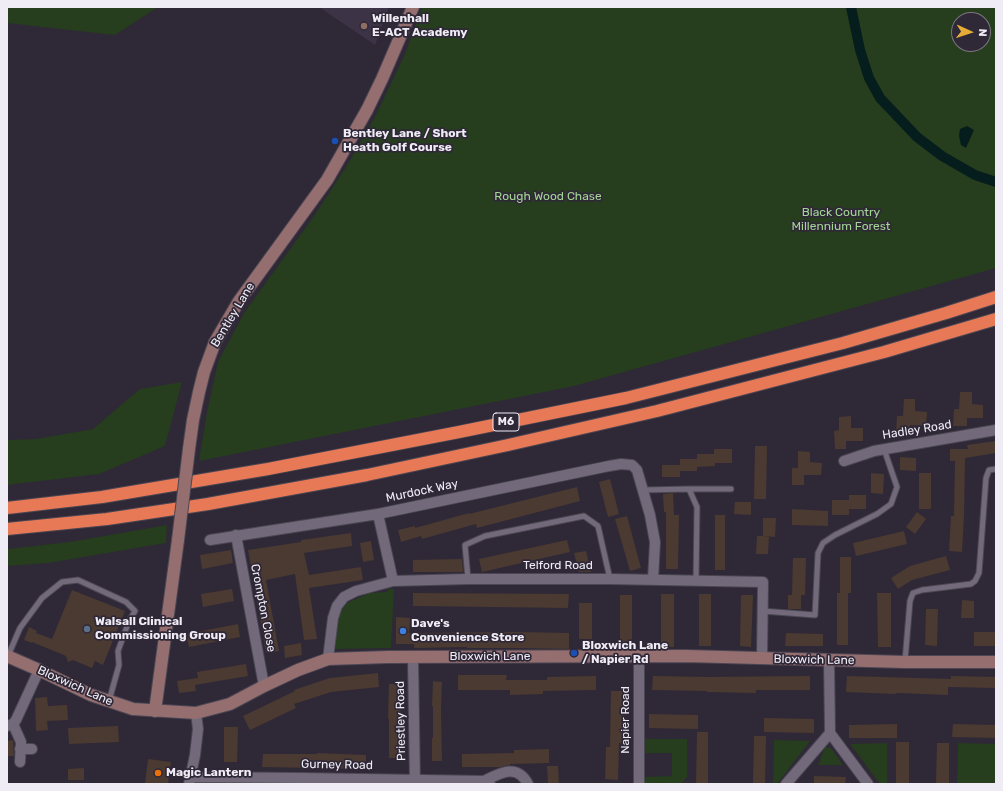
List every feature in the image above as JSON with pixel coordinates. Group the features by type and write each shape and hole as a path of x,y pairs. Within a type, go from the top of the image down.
{"highway":[{"name":"M6","path":"7,508 102,497 268,469 626,398 842,343 996,297"},
{"name":"M6","path":"7,529 107,519 208,504 367,475 657,411 884,352 996,319"}],"street":[{"name":"Bentley Lane","path":"155,710 193,420 204,372 215,342 239,301 327,180 380,82 413,7"},
{"name":"Hadley Road","path":"844,461 874,451 996,430"},
{"name":"Murdock Way","path":"210,540 378,514 621,464 632,465 637,470 643,490"},
{"path":"643,490 655,542 653,580"},
{"path":"378,514 393,582"},
{"name":"Crompton Close","path":"236,535 264,686"},
{"name":"Telford Road","path":"328,659 333,618 337,606 344,597 356,591 393,582 468,579 610,579 763,582 762,658"},
{"name":"Bloxwich Lane","path":"7,656 91,695 133,709 196,713 230,704 298,670 328,659 388,657 686,656 905,662 996,662"},
{"name":"Napier Road","path":"639,657 640,784"},
{"name":"Priestley Road","path":"413,658 415,782"},
{"path":"829,660 830,733 868,784"},
{"path":"20,762 21,742 10,725 16,720 39,670"},
{"path":"190,781 198,729 196,713"},
{"path":"786,784 830,733"},
{"path":"20,749 32,749"},
{"name":"Gurney Road","path":"190,781 487,782 501,772 513,771 524,777 528,784"}],"lane":[{"path":"762,611 815,615 818,553 823,543 835,535 877,514 891,504 897,487 884,449"},
{"path":"905,662 910,601 913,593 922,590 971,584 975,581 979,573 986,478 989,470 996,469"},
{"path":"689,489 697,508 696,580"},
{"path":"643,490 731,489"},
{"path":"468,579 465,545 485,536 584,516 598,526 610,579"},
{"path":"7,656 20,628 42,598 62,582 78,580 84,582 126,602 135,611 129,621 118,651 119,665 109,701"}],"shaded area":[{"name":"Willenhall E-ACT Academy","path":"319,7 389,7 375,45"},
{"path":"967,126 974,130 966,148 961,145 959,136 960,129"}],"green space":[{"path":"7,7 158,7 115,35 7,23"},
{"name":"Black Country Millennium Forest","path":"422,7 996,7 996,268 574,386 199,461 207,412 218,362 244,313 314,216 346,167 375,117 405,54"},
{"path":"182,382 165,446 99,474 7,485 7,440 36,439 93,429 140,389"},
{"path":"167,525 166,543 48,563 7,566 7,549 70,542"},
{"path":"388,589 394,589 391,648 336,649 334,637 338,616 347,603 370,593 387,592"},
{"path":"643,739 687,739 687,777 681,784 644,784 643,777 672,776 672,753 643,753"},
{"path":"774,740 810,741 777,784 773,784"},
{"path":"887,743 887,784 880,784 850,744"},
{"path":"958,743 996,744 996,784 957,784"},
{"path":"825,747 831,748 843,765 818,765"}],"building":[{"path":"960,392 972,392 972,404 983,405 983,418 967,418 967,426 953,426 954,409 959,409"},
{"path":"904,399 915,399 915,411 927,412 926,426 910,425 910,433 896,433 897,416 903,416"},
{"path":"851,416 851,428 863,428 863,441 846,441 846,449 835,449 834,431 839,430 839,417"},
{"path":"996,441 996,453 965,458 962,552 949,551 951,516 954,516 955,461 950,461 950,449 968,449 967,445"},
{"path":"755,446 767,446 766,499 754,499"},
{"path":"714,449 732,449 732,463 715,463 715,466 697,467 697,471 680,471 680,477 662,477 662,465 680,465 680,459 697,459 697,454 714,454"},
{"path":"798,451 810,452 810,462 822,463 821,475 804,475 804,485 792,485 792,468 798,468"},
{"path":"900,457 916,458 916,471 900,470"},
{"path":"871,473 884,474 883,494 871,493"},
{"path":"919,473 931,473 931,509 919,509"},
{"path":"610,479 619,514 608,517 599,482"},
{"path":"577,487 580,501 477,528 476,524 422,539 421,536 401,542 398,530 415,526 415,528 469,513"},
{"path":"673,493 674,515 679,515 678,569 666,569 666,512 664,512 663,494"},
{"path":"849,495 866,495 866,509 849,509 849,515 832,515 832,500 849,500"},
{"path":"735,502 751,502 751,515 734,514"},
{"path":"792,509 828,511 828,526 792,525"},
{"path":"917,512 926,519 915,534 906,527"},
{"path":"715,515 725,515 725,570 715,570"},
{"path":"627,516 641,568 630,571 615,519"},
{"path":"763,518 776,518 775,537 769,536 768,554 756,554 757,536 763,536"},
{"path":"904,531 907,544 856,556 853,543"},
{"path":"351,533 352,546 304,553 309,575 361,567 363,580 309,588 317,639 304,640 295,574 266,580 279,651 266,653 248,550 301,542 301,540"},
{"path":"567,540 570,552 482,572 479,559"},
{"path":"371,541 374,560 363,562 360,543"},
{"path":"231,550 233,563 202,569 200,555"},
{"path":"586,551 591,572 579,572 574,553"},
{"path":"946,556 950,570 912,580 898,589 891,578 910,566"},
{"path":"840,557 851,557 851,593 848,593 848,645 837,645 837,593 840,593"},
{"path":"793,558 806,558 805,595 801,595 801,609 788,609 788,595 792,595"},
{"path":"462,559 463,572 413,572 413,560"},
{"path":"232,589 234,601 203,607 201,594"},
{"name":"Walsall Clinical Commissioning Group","path":"72,590 125,611 103,665 95,661 92,668 73,660 68,662 66,656 24,640 29,627 37,631 36,633 52,639"},
{"path":"413,593 569,594 568,608 413,606"},
{"path":"877,593 891,593 891,647 878,647"},
{"path":"661,594 674,594 674,647 661,647"},
{"path":"699,594 711,594 711,646 699,646"},
{"path":"620,595 632,595 632,645 620,645"},
{"path":"741,595 753,595 751,647 740,646"},
{"path":"962,600 974,601 974,618 961,618"},
{"path":"579,603 592,603 592,639 579,639"},
{"path":"926,609 938,609 937,646 925,645"},
{"path":"396,617 410,618 409,633 569,633 569,649 467,647 414,648 414,644 396,644"},
{"path":"238,624 240,637 189,647 186,634"},
{"path":"974,632 996,632 996,646 974,646"},
{"path":"786,633 823,634 823,646 785,646"},
{"path":"301,643 302,655 285,658 284,646"},
{"path":"246,664 248,676 195,685 196,691 179,693 177,681 198,678 197,672"},
{"path":"378,673 379,687 331,692 294,704 296,708 250,730 243,716 295,691 294,690 330,678"},
{"path":"458,675 507,675 506,680 547,680 547,677 596,676 596,690 543,691 543,694 510,695 510,690 458,690"},
{"path":"653,676 810,676 810,690 756,690 756,693 652,690"},
{"path":"847,676 951,679 951,676 996,677 996,688 948,687 948,695 846,692"},
{"path":"433,681 442,682 442,761 432,761"},
{"path":"389,684 401,684 400,758 389,758"},
{"path":"611,691 623,691 622,743 619,743 618,780 605,779 606,747 610,747"},
{"path":"47,697 48,706 67,705 68,720 47,721 48,730 36,731 35,698"},
{"path":"649,714 698,715 698,729 649,728"},
{"path":"764,718 814,719 814,733 764,732"},
{"path":"897,724 897,738 849,738 849,725"},
{"path":"953,724 996,725 996,738 952,737"},
{"path":"118,726 119,742 69,744 68,728"},
{"path":"224,727 238,727 237,762 224,762"},
{"path":"697,732 708,732 708,784 696,784"},
{"path":"754,736 766,736 765,784 753,784"},
{"path":"13,740 14,756 7,756 7,741"},
{"path":"896,742 909,742 909,784 896,784"},
{"path":"937,743 949,743 949,784 936,784"},
{"path":"549,749 549,763 510,764 500,767 462,767 462,754 514,753 514,750"},
{"path":"317,753 366,755 366,769 262,767 263,754"},
{"name":"Magic Lantern","path":"148,759 171,762 168,784 145,784"},
{"path":"547,766 558,766 559,784 548,784"},
{"path":"84,768 84,780 68,780 68,769"},
{"path":"814,776 846,777 845,784 814,784"}],"waterway":[{"path":"851,7 860,50 869,78 880,98 917,137 942,156 975,175 996,182"}],"place":[{"name":"Willenhall E-ACT Academy","path":"364,26"},
{"name":"Bentley Lane / Short Heath Golf Course","path":"335,141"},
{"name":"Walsall Clinical Commissioning Group","path":"87,629"},
{"name":"Dave's Convenience Store","path":"403,631"},
{"name":"Bloxwich Lane / Napier Rd","path":"574,653"},
{"name":"Magic Lantern","path":"158,773"}],"park label":[{"name":"Rough Wood Chase","path":"548,197"}]}
